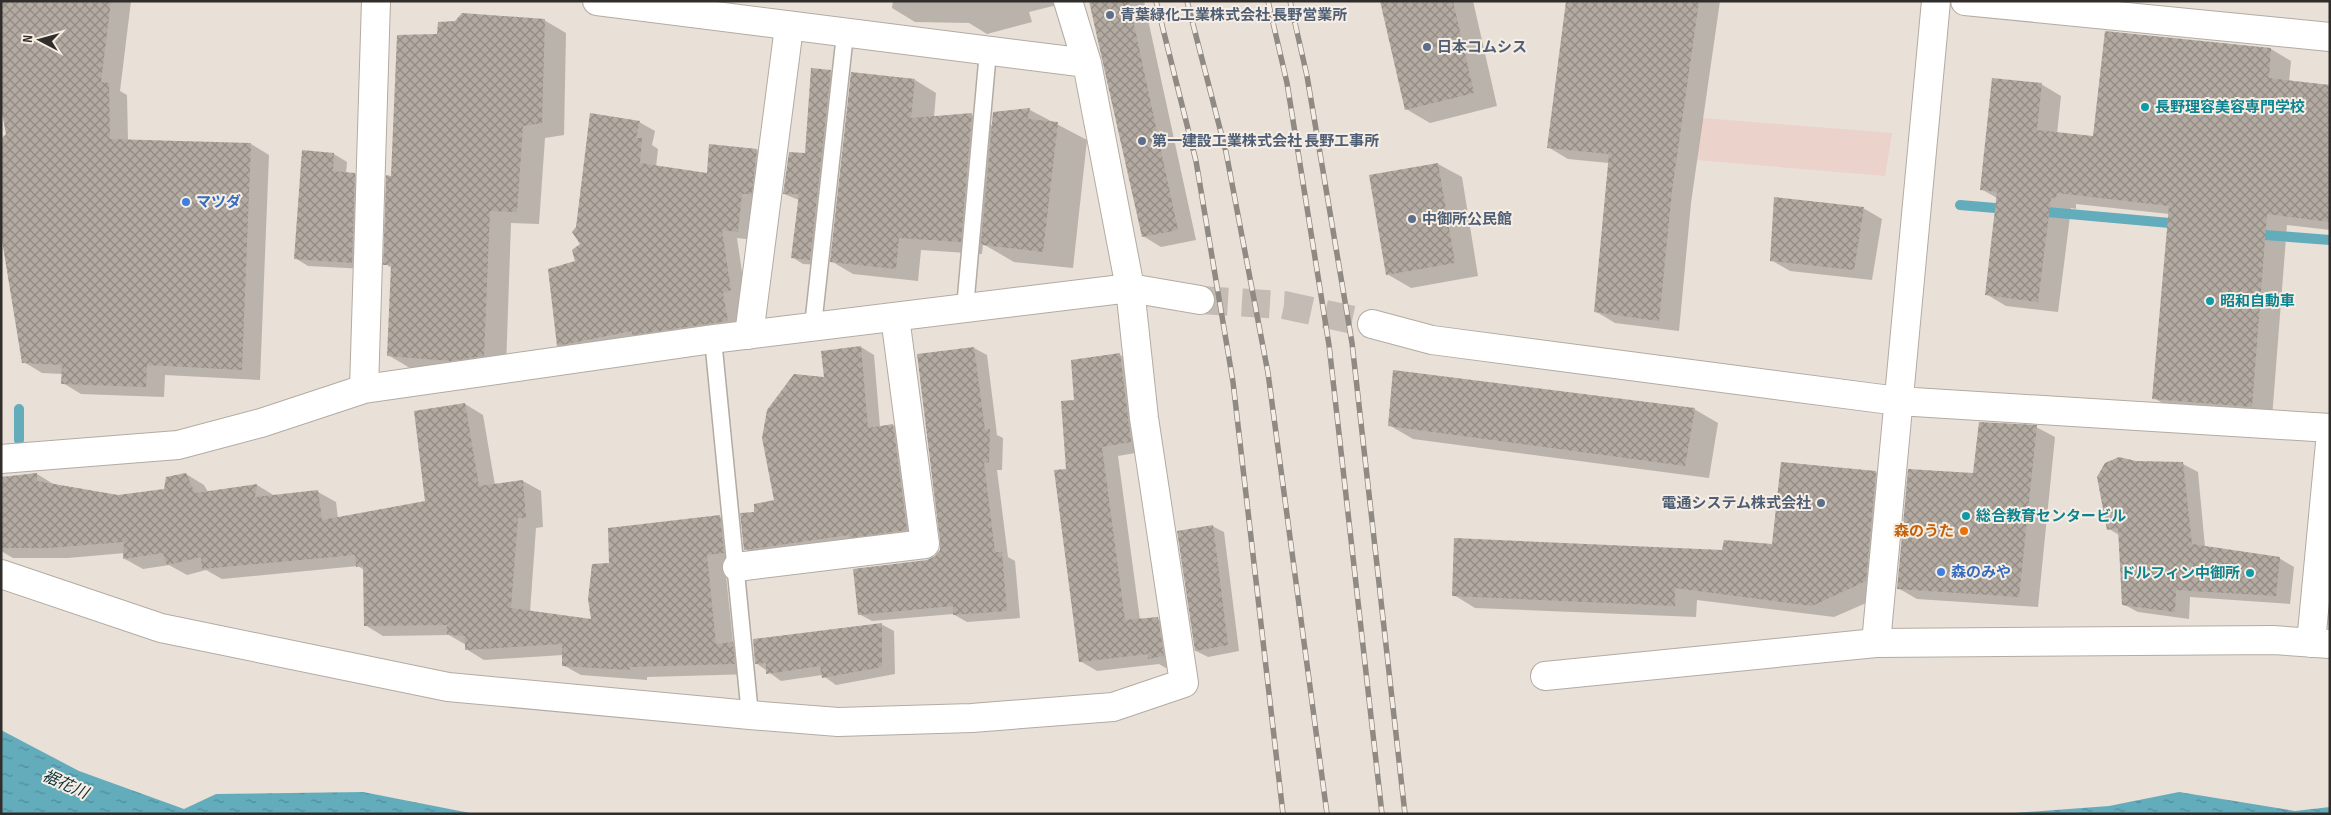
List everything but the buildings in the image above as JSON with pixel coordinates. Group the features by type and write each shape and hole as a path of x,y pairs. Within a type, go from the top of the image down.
{"street":[{"path":"364,389 376,1"},
{"path":"597,1 722,8 789,27 1087,63"},
{"path":"1,574 161,628 439,685 750,715 838,722 972,718 1113,707 1184,683 1144,418 1130,288 1087,63 1068,1"},
{"path":"1876,643 1936,1"},
{"path":"1965,1 2330,37"},
{"path":"749,334 789,27"},
{"path":"1,459 178,445 261,423 364,389 749,334 1130,288 1200,300"},
{"path":"736,567 925,544 895,317"},
{"path":"1372,324 1432,340 1898,401 2330,428"},
{"path":"1544,676 1876,643 2273,640 2320,644 2330,444"}],"lane":[{"path":"813,326 845,34"},
{"path":"965,308 988,51"},
{"path":"713,339 750,715"}],"shaded area":[{"path":"1702,118 1892,133 1885,176 1697,160"}],"water":[{"name":"裾花川","path":"1,730 79,771 184,809 216,794 363,792 475,814 1,814"},
{"path":"2179,792 2295,811 2330,807 2330,814 2000,814 2109,806"}],"waterway":[{"path":"1960,205 2007,209"},
{"path":"2036,211 2181,224"},
{"path":"2252,234 2330,240"},
{"path":"19,409 19,440"}],"tunnel":[{"path":"1200,300 1284,305 1372,324"}],"railway":[{"path":"1156,1 1196,161 1233,382 1283,814"},
{"path":"1187,1 1226,152 1268,373 1327,814"},
{"path":"1268,1 1287,83 1329,345 1382,814"},
{"path":"1290,1 1307,76 1352,343 1405,814"}],"place":[{"name":"青葉緑化工業株式会社 長野営業所","path":"1110,15"},
{"name":"日本コムシス","path":"1427,47"},
{"name":"長野理容美容専門学校","path":"2145,107"},
{"name":"第一建設工業株式会社 長野工事所","path":"1142,141"},
{"name":"マツダ","path":"186,202"},
{"name":"中御所公民館","path":"1412,219"},
{"name":"昭和自動車","path":"2210,301"},
{"name":"電通システム株式会社","path":"1821,503"},
{"name":"総合教育センタービル","path":"1966,516"},
{"name":"森のうた","path":"1964,531"},
{"name":"森のみや","path":"1941,572"},
{"name":"ドルフィン中御所","path":"2250,573"}]}
